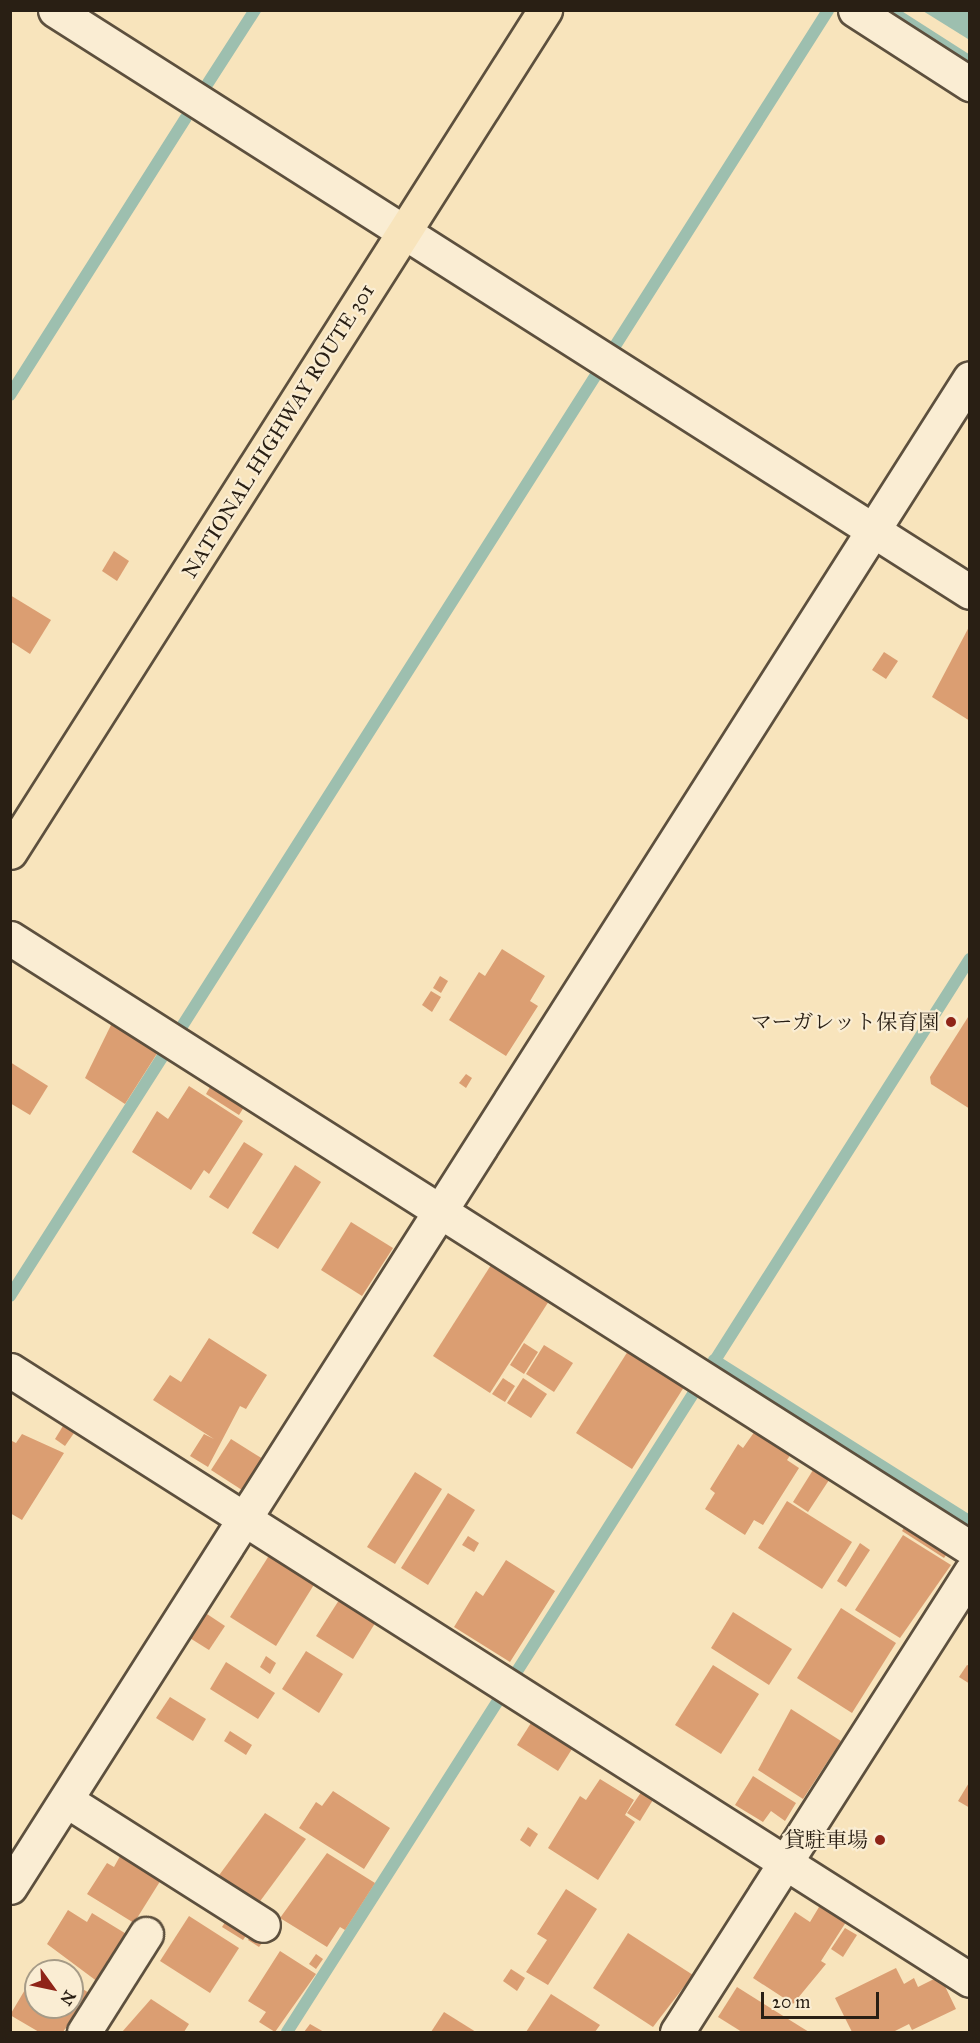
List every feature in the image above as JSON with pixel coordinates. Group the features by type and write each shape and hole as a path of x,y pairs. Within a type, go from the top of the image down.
{"highway":[{"name":"NATIONAL HIGHWAY ROUTE 301","path":"10,852 545,10"}],"street":[{"path":"55,10 969,592"},
{"path":"855,10 969,84"},
{"path":"10,1887 969,378"},
{"path":"10,938 969,1548"},
{"path":"10,1370 969,1980"},
{"path":"677,2032 969,1573"},
{"path":"66,1800 263,1925"},
{"path":"84,2032 146,1934"}],"shaded area":[{"path":"923,11 969,11 968,39"}],"building":[{"path":"114,551 129,561 117,581 102,571"},
{"path":"10,595 51,620 30,654 10,641"},
{"path":"970,625 970,721 932,697"},
{"path":"884,652 898,661 886,679 872,670"},
{"path":"502,949 545,976 530,1001 538,1006 506,1056 449,1020 479,972 485,976"},
{"path":"440,976 448,981 441,993 433,988"},
{"path":"431,991 441,997 432,1012 422,1005"},
{"path":"970,1014 970,1109 931,1084 930,1077"},
{"path":"112,1023 158,1052 125,1104 85,1078"},
{"path":"10,1062 48,1086 30,1115 10,1103"},
{"path":"466,1074 472,1078 466,1088 459,1083"},
{"path":"214,1080 248,1101 239,1115 206,1094"},
{"path":"189,1086 243,1121 209,1174 204,1170 191,1190 132,1152 157,1111 168,1119"},
{"path":"244,1142 263,1154 228,1209 209,1197"},
{"path":"295,1165 321,1182 278,1249 252,1233"},
{"path":"351,1222 393,1248 362,1296 321,1270"},
{"path":"491,1265 549,1301 490,1393 433,1356"},
{"path":"209,1338 267,1375 246,1409 240,1406 208,1467 190,1456 204,1434 214,1439 153,1400 170,1375 181,1382"},
{"path":"524,1343 538,1352 524,1374 510,1365"},
{"path":"544,1345 573,1363 554,1392 526,1374"},
{"path":"628,1351 684,1387 632,1469 576,1433"},
{"path":"503,1378 515,1386 505,1402 492,1394"},
{"path":"523,1378 547,1394 531,1418 507,1403"},
{"path":"63,1426 74,1433 65,1446 55,1439"},
{"path":"755,1431 791,1454 787,1460 799,1468 763,1525 754,1520 745,1535 705,1509 715,1493 710,1489 738,1444 743,1448"},
{"path":"22,1434 64,1453 22,1520 10,1513 10,1440 16,1443"},
{"path":"231,1439 263,1459 242,1490 211,1470"},
{"path":"813,1470 829,1480 808,1512 793,1502"},
{"path":"415,1472 442,1489 395,1564 367,1547"},
{"path":"448,1493 475,1510 428,1585 401,1568"},
{"path":"787,1501 852,1542 822,1589 758,1548"},
{"path":"908,1521 951,1548 944,1558 902,1531"},
{"path":"903,1535 951,1565 900,1638 855,1610"},
{"path":"468,1536 479,1543 474,1552 462,1545"},
{"path":"860,1543 870,1550 846,1587 837,1581"},
{"path":"270,1554 315,1583 276,1646 230,1617"},
{"path":"506,1560 555,1591 510,1662 454,1627 476,1591 483,1596"},
{"path":"341,1597 377,1620 353,1659 316,1636"},
{"path":"841,1608 896,1643 852,1713 797,1678"},
{"path":"201,1610 225,1626 209,1650 185,1635"},
{"path":"733,1612 792,1649 769,1685 711,1648"},
{"path":"306,1651 343,1674 319,1713 282,1689"},
{"path":"266,1656 276,1663 270,1674 260,1667"},
{"path":"226,1662 275,1693 258,1719 210,1689"},
{"path":"713,1665 759,1694 721,1754 675,1725"},
{"path":"967,1665 970,1666 970,1684 959,1677"},
{"path":"170,1697 206,1719 193,1741 156,1718"},
{"path":"791,1709 841,1741 803,1799 758,1770"},
{"path":"531,1723 572,1749 558,1771 517,1745"},
{"path":"230,1731 252,1745 246,1755 224,1741"},
{"path":"753,1776 796,1803 785,1821 771,1811 763,1822 735,1805"},
{"path":"600,1779 634,1800 625,1815 635,1822 598,1880 548,1848 580,1796 586,1800"},
{"path":"970,1781 970,1808 958,1801"},
{"path":"644,1788 656,1795 640,1821 627,1813"},
{"path":"333,1791 390,1828 364,1869 299,1828 316,1802 322,1806"},
{"path":"265,1813 306,1839 258,1904 217,1878"},
{"path":"528,1827 538,1834 530,1847 520,1840"},
{"path":"124,1849 164,1875 134,1923 87,1894 107,1863 114,1867"},
{"path":"327,1853 375,1883 345,1930 340,1927 327,1947 280,1918"},
{"path":"566,1889 597,1909 548,1985 526,1972 547,1940 537,1934"},
{"path":"822,1902 848,1919 821,1961 826,1964 793,2004 753,1978 795,1912 810,1922"},
{"path":"68,1910 87,1922 92,1913 128,1935 98,1982 84,1972 84,1959 67,1959 47,1944"},
{"path":"189,1916 239,1948 210,1993 160,1961"},
{"path":"229,1916 250,1930 243,1940 222,1927"},
{"path":"845,1928 857,1935 843,1957 831,1949"},
{"path":"254,1932 265,1939 259,1947 248,1940"},
{"path":"628,1933 693,1975 653,2027 593,1988"},
{"path":"280,1951 316,1974 275,2032 259,2022 266,2012 248,2001"},
{"path":"316,1954 323,1959 316,1969 309,1964"},
{"path":"896,1968 904,1984 914,1978 918,1987 940,1976 956,2009 912,2030 909,2024 893,2032 852,2032 835,1998"},
{"path":"511,1969 525,1978 517,1991 503,1981"},
{"path":"737,1987 809,2032 742,2032 718,2017"},
{"path":"84,1990 89,1993 84,2000"},
{"path":"24,1991 24,2019 72,2019 63,2032 39,2032 10,2015"},
{"path":"551,1994 600,2025 595,2032 526,2032"},
{"path":"151,1999 189,2024 184,2032 122,2032"},
{"path":"444,2012 476,2032 431,2032"},
{"path":"310,2024 324,2032 304,2032"}],"waterway":[{"path":"208,83 255,10"},
{"path":"615,346 828,10"},
{"path":"889,10 970,62"},
{"path":"10,395 186,118"},
{"path":"179,1031 596,375"},
{"path":"712,1365 970,959"},
{"path":"10,1296 166,1051"},
{"path":"714,1360 970,1522"},
{"path":"514,1676 695,1391"},
{"path":"287,2032 501,1696"}],"place":[{"name":"マーガレット保育園","path":"951,1022"},
{"name":"貸駐車場","path":"880,1840"}]}
